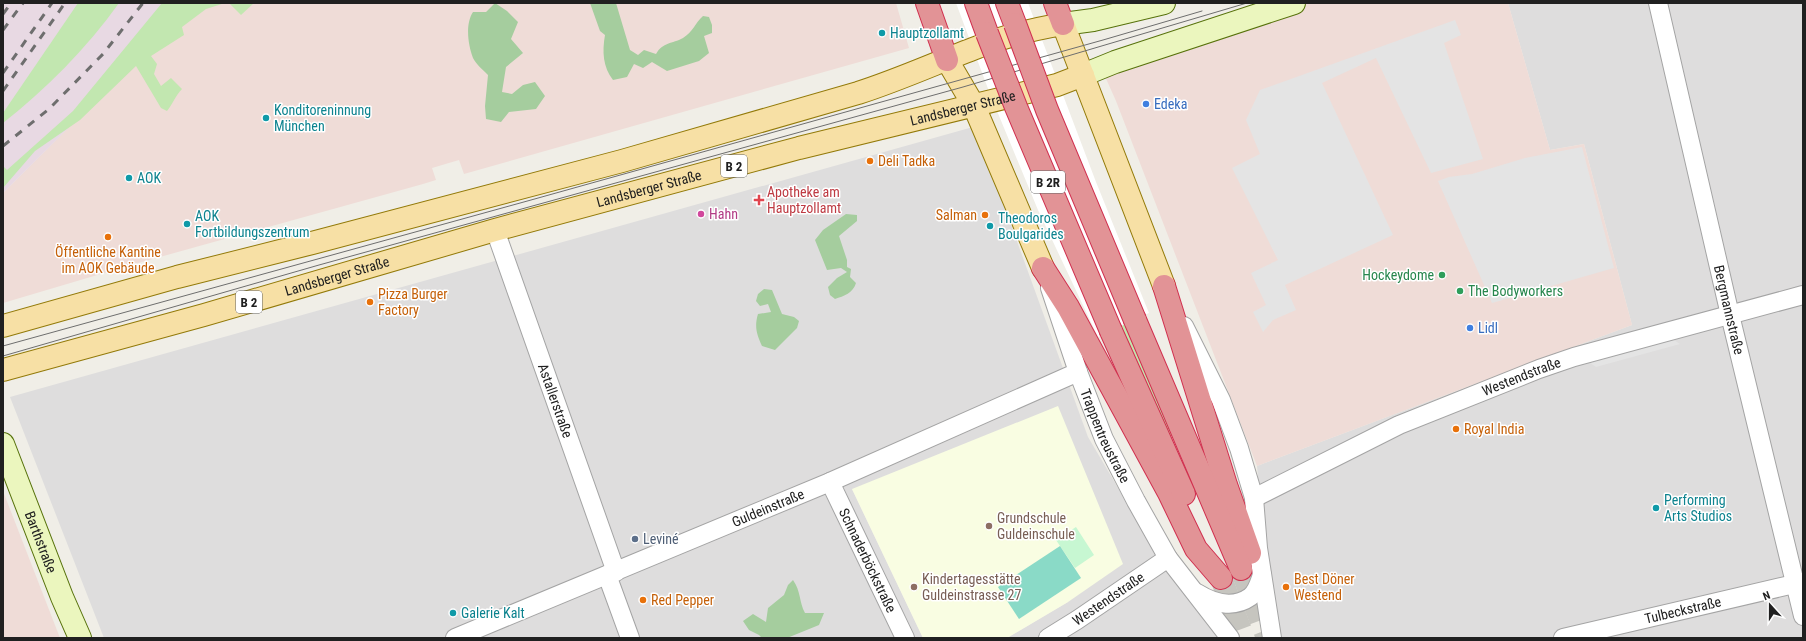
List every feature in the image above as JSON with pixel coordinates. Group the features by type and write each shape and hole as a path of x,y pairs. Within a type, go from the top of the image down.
{"highway":[{"path":"927,3 947,60"},
{"name":"B 2R","path":"976,3 1016,107 1111,331 1221,578 1196,549 1169,493 1068,307 1043,268"},
{"name":"B 2R","path":"1007,3 1047,110 1135,320 1246,561 1226,485 1164,286"},
{"path":"1055,3 1063,24"}],"main road":[{"path":"3,326 177,277 312,243 629,159 858,93 894,81 979,46 1037,29 1093,20 1164,3"},
{"name":"Landsberger Straße","path":"3,370 204,315 495,230 799,148 1057,85 1115,62 1294,3"},
{"path":"1063,24 1164,286"},
{"path":"947,60 974,106 1043,268"},
{"path":"3,333 41,315"},
{"name":"Barthstraße","path":"3,444 62,597 80,638"}],"street":[{"name":"Bergmannstraße","path":"1658,3 1730,315 1799,583 1803,616"},
{"name":"Astallerstraße","path":"495,230 611,574 630,638"},
{"name":"Trappentreustraße","path":"1043,268 1078,372 1104,439 1136,502 1168,558 1230,638"},
{"name":"Trappentreustraße","path":"1164,286 1221,400 1239,448 1254,498 1262,575 1271,637"},
{"name":"Westendstraße","path":"1254,498 1399,425 1539,369 1574,357 1803,295"},
{"name":"Guldeinstraße","path":"455,638 830,482 1078,372"},
{"name":"Schnaderböckstraße","path":"830,482 904,638"},
{"name":"Westendstraße","path":"1048,638 1168,558"},
{"name":"Trappentreustraße","path":"1194,591 1218,603 1229,604 1239,602 1250,597 1256,591 1262,575"},
{"name":"Tulbeckstraße","path":"1564,638 1799,583"}],"shaded area":[{"path":"3,3 208,3 153,44 3,193"},
{"path":"208,3 896,3 909,48 464,174 459,160 432,168 436,180 131,265 3,303 3,193 153,44"},
{"path":"1286,3 1508,3 1550,150 1584,144 1632,325 1257,466 1116,101 1099,63"},
{"path":"1508,3 1803,3 1803,638 1282,638 1267,585 1257,466 1632,325 1584,144 1550,150"},
{"path":"1455,20 1461,35 1444,43 1483,159 1431,173 1376,58 1322,83 1393,235 1285,285 1296,310 1273,320 1263,332 1253,312 1266,305 1251,273 1278,260 1232,168 1260,154 1246,120 1260,90"},
{"path":"973,127 1010,222 1088,437 1153,547 1220,638 1007,638 1068,602 852,489 923,638 104,638 10,397"},
{"path":"1582,147 1614,268 1492,303 1438,181 1449,177 1472,174 1525,158"},
{"path":"1668,336 1680,344 1596,367 1584,359"},
{"name":"Grundschule Guldeinschule","path":"1058,406 1123,564 1068,602 1007,638 923,638 852,489"},
{"path":"3,491 60,638 3,638"}],"green space":[{"path":"78,3 119,3 80,52 35,96 3,123 3,113"},
{"path":"162,3 225,3 206,9 182,27 184,35 151,56 157,64 154,74 161,86 171,78 182,89 167,111 161,108 136,66 80,120 35,151 3,188 3,166 7,170 73,111"},
{"path":"229,3 254,3 241,15"},
{"path":"495,3 507,11 518,22 511,39 523,53 506,67 502,92 512,94 523,85 535,82 545,96 536,109 509,112 501,122 486,119 485,106 488,75 473,58 468,35 470,17 473,12 486,12"},
{"path":"590,3 616,3 630,50 638,55 644,50 656,54 665,45 686,36 703,16 709,17 712,25 712,33 704,36 709,53 699,61 667,71 652,62 643,68 634,64 627,77 613,80 605,65 605,35 600,31"},
{"path":"846,214 857,215 857,221 839,236 847,260 847,267 851,269 850,277 856,283 850,292 835,299 830,295 828,287 837,278 847,272 841,268 827,270 815,240 823,230"},
{"path":"764,289 772,290 782,314 794,317 799,321 797,328 775,350 762,346 757,331 756,323 758,314 771,312 768,304 760,306 756,301 758,294"},
{"path":"1122,304 1175,434 1167,438 1110,309"},
{"path":"1076,527 1094,555 1075,568 1056,540"},
{"path":"1060,546 1081,578 1019,619 998,587"},
{"path":"793,580 796,584 805,613 824,613 819,625 787,638 762,638 749,630 743,621 753,614 766,622 768,608 784,595 788,585"}],"pier":[{"path":"956,3 1028,3 1096,182 1149,313 1098,337 1038,210 990,94"}],"tunnel":[{"path":"1241,569 1267,638"},
{"path":"1221,578 1244,638"}],"tram line":[{"path":"3,356 319,265 963,87 1247,3"},
{"path":"3,346 531,200 1202,11"}],"railway":[{"path":"3,14 11,3"},
{"path":"3,30 23,3"},
{"path":"3,73 52,3"},
{"path":"3,91 65,3"},
{"path":"3,146 49,109 103,54 143,3"}],"place":[{"name":"Hauptzollamt","path":"882,33"},
{"name":"Edeka","path":"1146,104"},
{"name":"Konditoreninnung München","path":"266,118"},
{"name":"Deli Tadka","path":"870,161"},
{"name":"AOK","path":"129,178"},
{"name":"Apotheke am Hauptzollamt","path":"759,200"},
{"name":"Hahn","path":"701,214"},
{"name":"Salman","path":"985,215"},
{"name":"AOK Fortbildungszentrum","path":"187,224"},
{"name":"Theodoros Boulgarides","path":"990,226"},
{"name":"Öffentliche Kantine im AOK Gebäude","path":"108,237"},
{"name":"Hockeydome","path":"1442,275"},
{"name":"The Bodyworkers","path":"1460,291"},
{"name":"Pizza Burger Factory","path":"370,302"},
{"name":"Lidl","path":"1470,328"},
{"name":"Royal India","path":"1456,429"},
{"name":"Performing Arts Studios","path":"1656,508"},
{"name":"Grundschule Guldeinschule","path":"989,526"},
{"name":"Leviné","path":"635,539"},
{"name":"Kindertagesstätte Guldeinstrasse 27","path":"914,587"},
{"name":"Best Döner Westend","path":"1286,587"},
{"name":"Red Pepper","path":"643,600"},
{"name":"Galerie Kalt","path":"453,613"}]}
